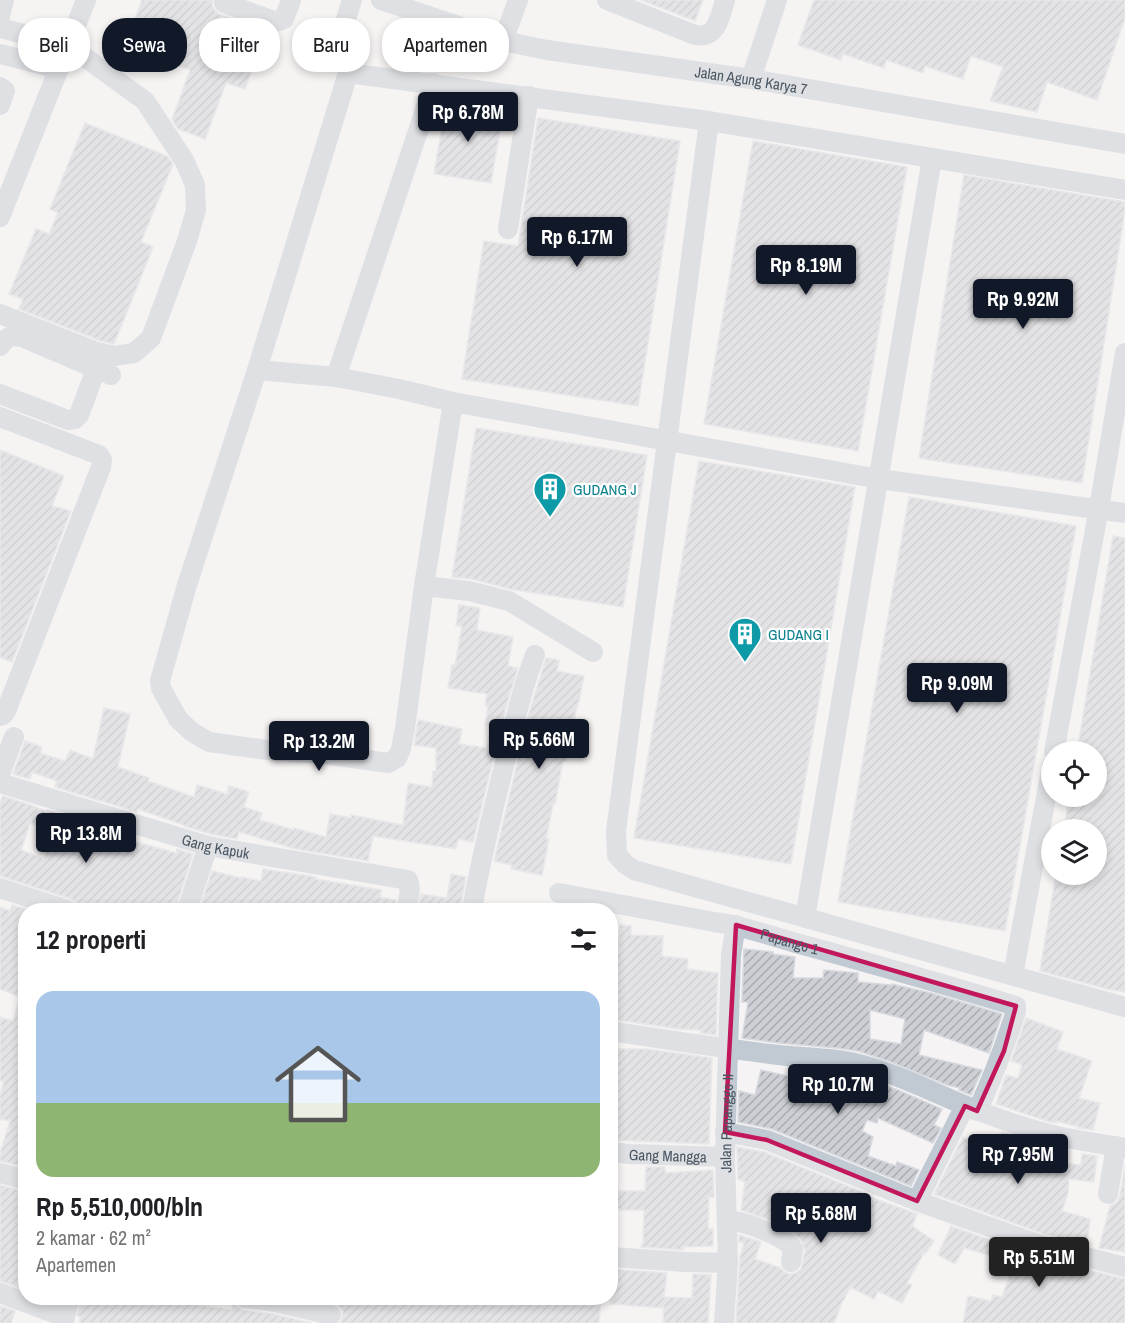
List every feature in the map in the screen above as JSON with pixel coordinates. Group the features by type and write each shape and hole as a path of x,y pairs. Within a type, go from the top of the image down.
{"street":[{"path":"0,16 4,0"},
{"path":"79,18 86,0"},
{"path":"224,3 279,21 284,19 291,0"},
{"path":"352,0 346,19 345,55 348,73 187,585 160,681 161,688 177,719 192,732 209,742 267,750 324,754 388,763 397,758 401,749 453,402"},
{"name":"Jalan Agung Karya 7","path":"381,0 435,18"},
{"path":"509,25 518,0"},
{"path":"608,0 700,36 709,34 717,27 725,0"},
{"path":"751,79 777,0"},
{"path":"0,28 18,32"},
{"name":"Jalan Agung Karya 7","path":"509,42 547,50 751,79 1125,144"},
{"path":"0,54 18,59"},
{"path":"0,314 114,357 134,353 152,338 187,242 196,210 195,185 183,160 145,101 90,61"},
{"path":"0,217 58,72"},
{"path":"348,73 709,121 1125,190"},
{"path":"336,377 434,83"},
{"path":"0,87 5,91 0,105"},
{"path":"508,229 529,96"},
{"path":"709,121 616,831 617,855 634,870 1125,1007"},
{"path":"805,918 932,158"},
{"path":"0,346 7,338 22,337 103,372 75,419 68,420 0,394"},
{"path":"1056,741 1125,353"},
{"path":"256,370 336,377 453,402 879,479 1125,513"},
{"path":"0,417 99,455 102,460 6,711 0,716"},
{"path":"424,586 470,591 509,602 593,652"},
{"path":"473,903 479,865 527,675 535,655"},
{"path":"2,763 14,737"},
{"name":"Gang Kapuk","path":"0,783 208,846 408,880 410,888 407,903"},
{"path":"1013,975 1044,807"},
{"path":"189,903 208,846"},
{"path":"0,888 41,903"},
{"name":"Papango 1","path":"559,893 612,903"},
{"name":"Papango 1","path":"618,904 736,925 912,974 1016,1006 1004,1051 991,1082 971,1108"},
{"name":"Jalan Papanggo II","path":"724,1323 728,1263 725,1132 731,955 736,925"},
{"path":"618,1032 728,1049 830,1058 854,1063 888,1072 1014,1124 1058,1136 1120,1147 1108,1194"},
{"path":"917,1201 971,1108"},
{"path":"725,1132 767,1140 917,1201 1040,1245 1125,1267"},
{"name":"Gang Mangga","path":"618,1153 725,1157"},
{"path":"0,1173 18,1178"},
{"path":"727,1220 756,1227 789,1243 793,1249 790,1262"},
{"path":"618,1257 728,1263"},
{"path":"0,1293 18,1301"},
{"path":"28,1305 64,1320 68,1305"},
{"path":"293,1305 332,1312"}],"highlighted area":[{"path":"736,925 1016,1006 1004,1051 977,1111 965,1106 917,1201 767,1140 725,1132"}],"building":[{"path":"142,0 213,0 212,6 219,14 230,18 199,18 199,72 251,72 245,89 226,83 205,139 178,129 172,120 190,70 187,69 187,18 135,18"},
{"path":"641,0 703,0 695,21"},
{"path":"814,0 1125,0 1125,18 1097,100 1047,82 1037,112 990,101 1003,67 971,56 963,79 925,66 923,73 886,60 884,68 843,54 841,60 798,45"},
{"path":"446,103 503,112 491,183 434,174"},
{"path":"538,118 680,141 638,406 462,379 484,241 518,246"},
{"path":"85,123 167,156 173,164 141,242 153,247 114,344 19,309 23,299 9,294 36,229 49,234 58,213 50,209"},
{"path":"753,141 907,167 858,451 704,424"},
{"path":"964,175 1125,202 1082,483 919,458"},
{"name":"GUDANG J","path":"476,428 647,455 623,607 452,577"},
{"path":"0,450 64,476 52,506 71,511 12,662 0,657"},
{"name":"GUDANG I","path":"699,461 855,487 791,864 634,838"},
{"path":"909,497 1076,526 1005,931 838,902"},
{"path":"1113,536 1125,538 1125,992 1040,971 1054,885 1107,885 1107,819 1066,819 1067,807 1107,807 1107,741 1079,741"},
{"path":"459,605 480,608 477,630 513,637 508,666 518,668 506,707 473,842 458,839 456,849 373,836 368,861 296,849 239,832 237,839 211,834 138,809 137,812 55,787 57,781 32,772 30,779 13,774 25,741 42,747 40,753 65,761 70,750 93,759 104,708 130,714 118,767 149,778 148,781 194,797 197,785 227,794 229,786 249,792 244,807 262,813 260,820 326,837 330,814 351,818 351,815 403,825 408,783 432,787 433,771 436,771 436,748 414,745 418,720 462,729 459,744 487,748 492,726 485,725 487,694 448,688 462,626 456,626"},
{"path":"546,658 559,660 557,671 584,676 566,761 563,761 555,804 553,804 542,875 511,869 512,865 494,861 529,713"},
{"path":"3,796 47,812 47,810 61,814 60,816 73,822 67,834 125,853 129,840 176,853 177,849 193,854 177,903 76,903 71,899 0,876 0,803","holes":["30,823 55,833 44,859 21,850"]},
{"path":"263,869 382,890 380,897 396,900 395,903 201,903 212,871 261,881"},
{"path":"451,874 466,877 461,903 419,903 421,894 447,898"},
{"path":"12,905 18,907 18,996 0,989 0,907 10,911"},
{"path":"620,925 631,926 631,935 663,936 662,956 688,959 687,969 718,973 716,1035 701,1033 701,1030 618,1020"},
{"path":"744,949 795,957 793,978 823,978 824,970 858,973 858,982 892,984 1002,1014 989,1053 924,1030 919,1055 982,1070 971,1095 959,1090 960,1088 858,1051 742,1038 748,1002 742,1002","holes":["870,1010 905,1019 901,1044 870,1039"]},
{"path":"18,1004 18,1165 0,1161 0,1153 10,1121 0,1119 0,1095 4,1081 0,1081 0,1017 13,1021"},
{"path":"1026,1018 1063,1032 1057,1049 1092,1061 1079,1098 1100,1103 1093,1130 1056,1121 1056,1123 1050,1122 996,1104 1006,1075 1018,1078 1022,1065 1011,1061"},
{"path":"618,1049 647,1049 712,1058 709,1144 618,1140"},
{"path":"761,1070 811,1081 811,1070 852,1075 898,1090 942,1109 934,1125 941,1128 933,1143 878,1118 877,1123 867,1120 862,1131 873,1137 868,1156 896,1166 897,1162 919,1170 911,1186 772,1129 738,1122 739,1091 755,1095"},
{"path":"1002,1132 1050,1147 1049,1152 1052,1153 1050,1162 1081,1165 1082,1154 1097,1156 1094,1182 1069,1179 1068,1193 1062,1211 1090,1219 1087,1245 1044,1234 934,1194 963,1137 994,1151"},
{"path":"737,1147 764,1152 870,1197 917,1214 912,1226 934,1241 924,1253 907,1283 912,1285 902,1303 878,1291 874,1299 850,1287 834,1323 736,1323 740,1257 744,1243 739,1242 739,1235 761,1242 755,1259 781,1268 789,1274 801,1269 805,1250 802,1242 788,1229 741,1210 745,1182 738,1179"},
{"path":"1125,1165 1125,1252 1099,1248 1110,1206 1117,1202 1120,1196"},
{"path":"646,1167 665,1167 665,1173 713,1170 714,1197 709,1197 708,1229 713,1229 713,1246 683,1247 683,1250 641,1247 644,1210 618,1209 618,1191 645,1191"},
{"path":"0,1185 18,1190 18,1287 0,1281"},
{"path":"951,1226 1037,1257 1125,1279 1125,1323 963,1323 968,1296 991,1301 993,1295 1002,1297 1010,1274 1004,1272 1005,1269 994,1267 996,1257 964,1248 955,1264 938,1255"},
{"path":"618,1270 667,1273 664,1297 692,1298 693,1274 711,1275 708,1323 663,1323 664,1303 663,1308 618,1305"},
{"path":"80,1305 196,1305 232,1310 232,1305 236,1305 243,1310 312,1323 79,1323 81,1317 77,1316"},
{"path":"337,1305 600,1305 599,1323 340,1323 343,1312"},
{"path":"0,1306 15,1311 11,1323 0,1323"}],"place":[{"name":"GUDANG J","path":"550,518"},
{"name":"GUDANG I","path":"745,663"}]}
